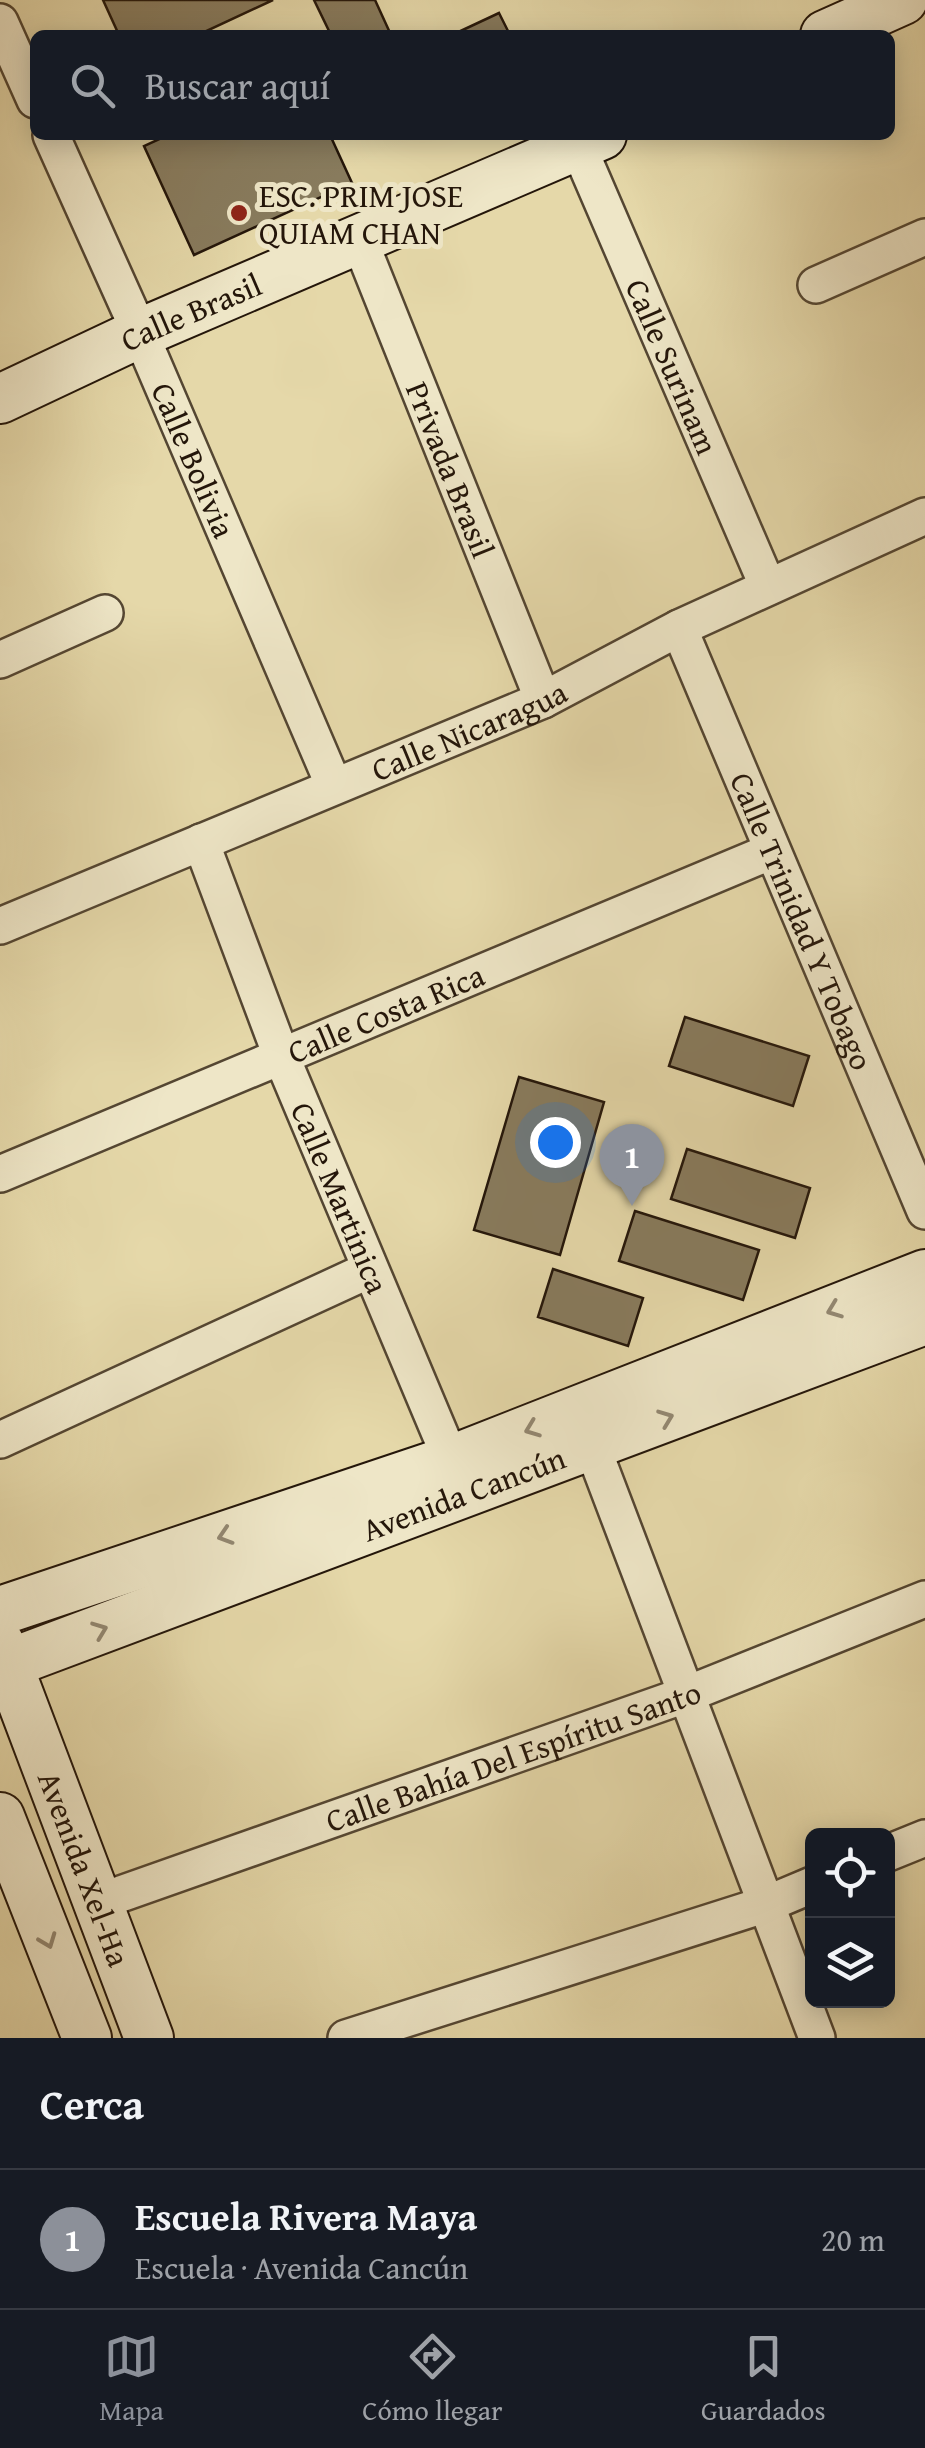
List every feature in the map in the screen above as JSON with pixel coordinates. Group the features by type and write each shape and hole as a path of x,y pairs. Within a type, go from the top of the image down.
{"street":[{"path":"836,30 903,0"},
{"path":"0,22 30,89"},
{"name":"Calle Bolivia","path":"53,140 334,786"},
{"name":"Calle Brasil","path":"0,399 140,333 590,140"},
{"name":"Calle Surinam","path":"590,140 768,587"},
{"path":"816,285 925,237"},
{"name":"Privada Brasil","path":"359,239 543,700"},
{"name":"Calle Nicaragua","path":"0,926 543,700 680,628 925,516"},
{"path":"0,660 105,613"},
{"name":"Calle Trinidad Y Tobago","path":"680,628 925,1211"},
{"name":"Calle Martinica","path":"201,842 282,1058 459,1477"},
{"name":"Calle Costa Rica","path":"0,1174 772,851"},
{"path":"0,1440 369,1270"},
{"name":"Avenida Cancún","path":"3,1659 459,1477 925,1274"},
{"name":"Avenida Cancún","path":"0,1611 459,1477 592,1446 925,1320"},
{"path":"592,1446 817,2038"},
{"name":"Calle Bahía Del Espíritu Santo","path":"98,1902 685,1695 925,1599"},
{"name":"Avenida Xel-Ha","path":"3,1659 149,2038"},
{"name":"Avenida Xel-Ha","path":"0,1817 15,1899 87,2038"},
{"path":"895,1850 925,1838"},
{"path":"346,2038 767,1904 805,1888"}],"building":[{"path":"103,0 273,0 209,30 117,30"},
{"path":"314,0 375,0 389,30 329,30"},
{"path":"499,13 508,30 463,30"},
{"path":"157,140 332,140 352,183 194,255 144,146"},
{"path":"685,1017 809,1056 793,1106 669,1066"},
{"path":"519,1077 604,1102 560,1255 474,1230"},
{"path":"687,1149 810,1188 795,1238 671,1199"},
{"path":"635,1211 759,1250 743,1300 619,1261"},
{"path":"553,1269 643,1298 628,1346 538,1317"}],"place":[{"name":"ESC. PRIM JOSE QUIAM CHAN","path":"239,213"},
{"name":"Escuela Rivera Maya","path":"632,1206"}]}
